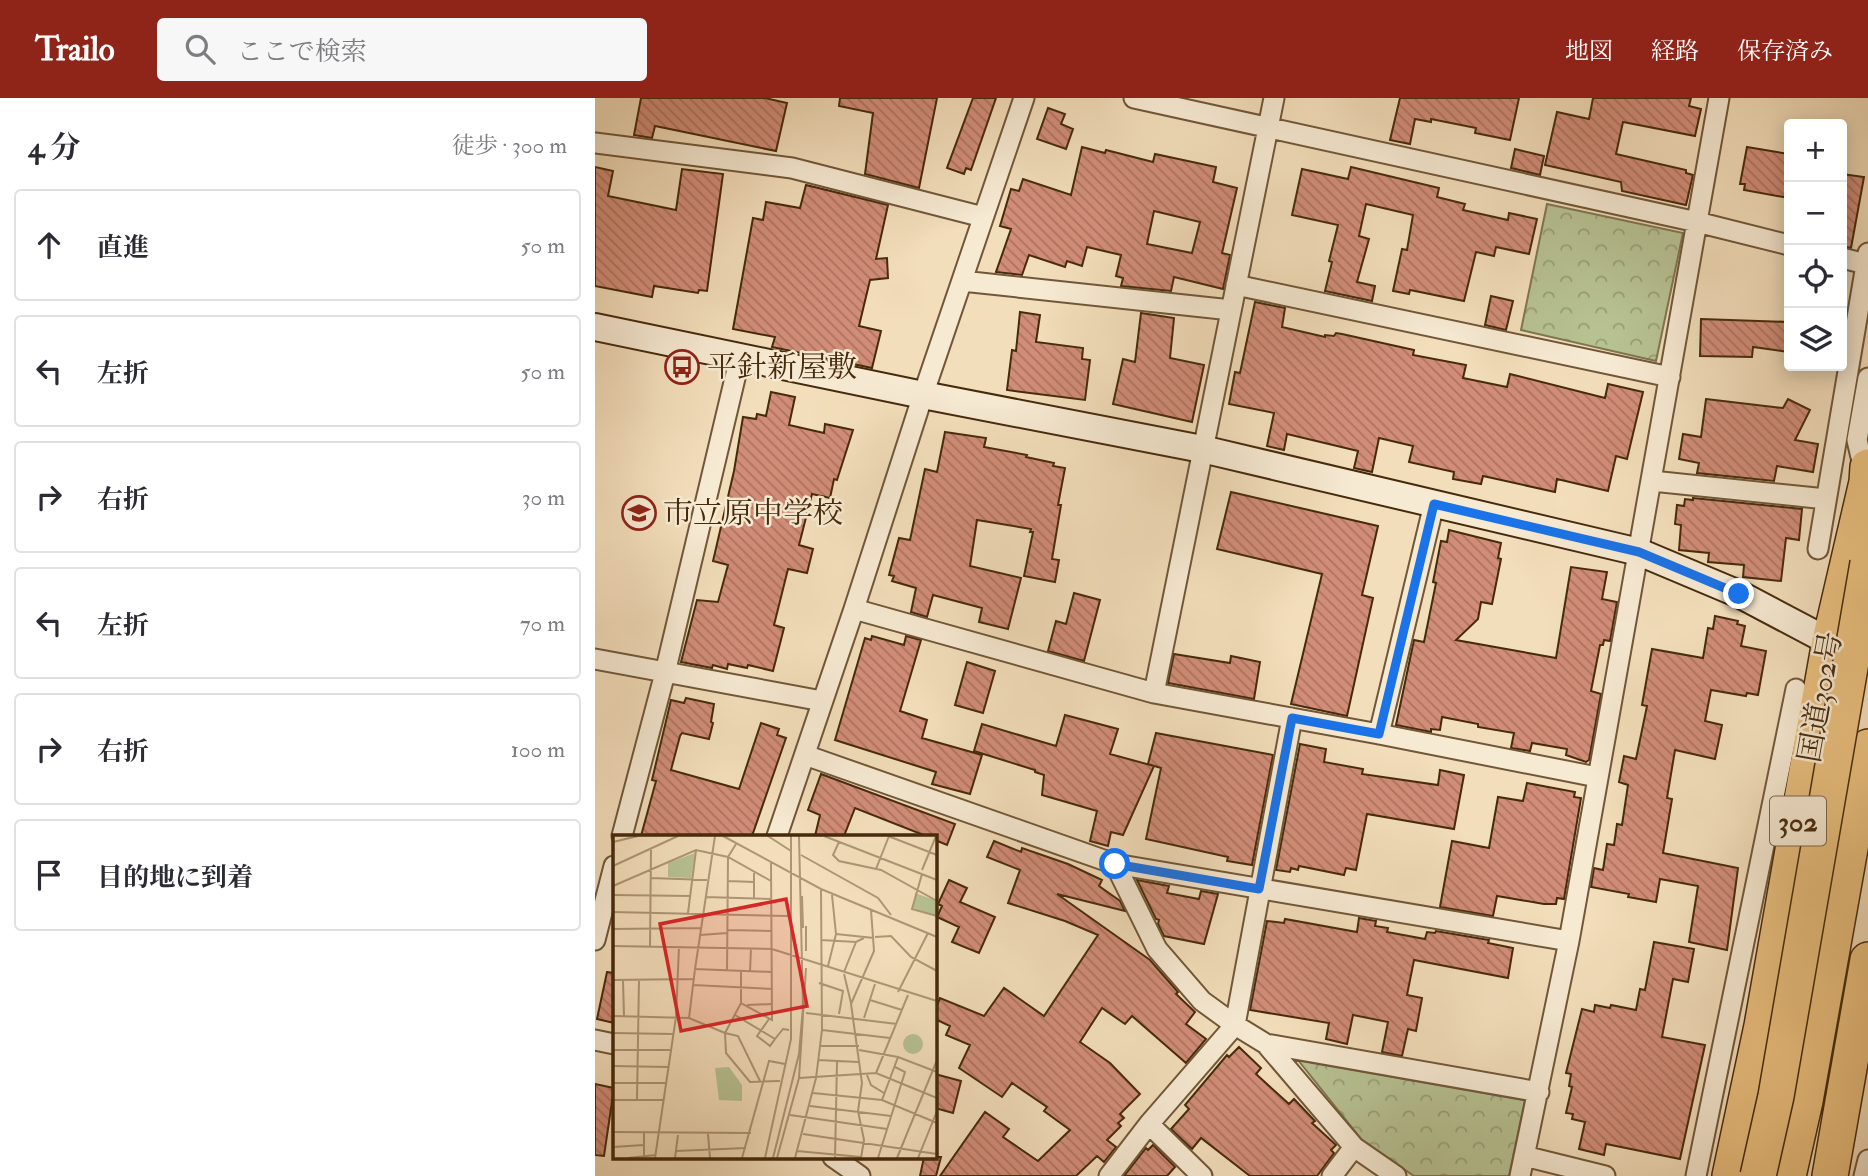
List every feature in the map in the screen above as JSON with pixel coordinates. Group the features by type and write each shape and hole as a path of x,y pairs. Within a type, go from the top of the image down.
{"highway":[{"name":"国道302号","path":"1730,1176 1762,1026 1761,943 1867,475"},
{"path":"1758,1176 1776,1096 1868,563"},
{"path":"1788,1176 1805,1101 1868,747"},
{"path":"1830,1176 1868,960"}],"street":[{"path":"777,835 1024,98"},
{"path":"1134,98 1784,244"},
{"path":"1154,693 1274,98"},
{"path":"1520,1176 1569,942 1719,98"},
{"path":"595,143 792,168 983,217"},
{"path":"1818,549 1867,258 1847,258"},
{"path":"962,281 1231,310"},
{"path":"1236,285 1669,377"},
{"path":"595,327 1202,449 1639,552 1739,594 1868,662"},
{"path":"1852,344 1868,377 1857,440 1867,475"},
{"path":"622,835 665,673 740,357"},
{"path":"1651,481 1826,499"},
{"path":"1379,734 1434,504"},
{"path":"853,609 1154,693 1379,734 1597,778"},
{"path":"595,659 822,701"},
{"path":"1696,1176 1761,943 1796,689"},
{"path":"1108,1176 1235,1025 1292,718"},
{"path":"804,755 1115,864 1569,942"},
{"path":"1115,864 1157,949 1202,1001 1266,1044 1354,1147 1396,1176"},
{"path":"595,940 613,870"},
{"path":"595,1040 613,1044"},
{"path":"1266,1044 1539,1091"},
{"path":"1149,1124 1202,1176"},
{"path":"1332,1176 1354,1147"},
{"path":"1524,1156 1605,1176"},
{"path":"834,1158 860,1176"},
{"path":"1864,1176 1868,1160"}],"green space":[{"path":"1547,204 1683,233 1656,361 1521,330"},
{"path":"1298,1060 1525,1100 1509,1176 1414,1176 1362,1140"}],"building":[{"path":"641,98 765,98 787,103 776,151 655,126 652,138 634,135"},
{"path":"840,98 937,98 919,188 865,174 873,113 839,106"},
{"path":"973,98 996,98 971,170 966,168 964,174 947,168"},
{"path":"1400,98 1519,98 1510,140 1475,133 1476,128 1431,119 1431,122 1415,119 1410,144 1390,140"},
{"path":"1593,98 1691,98 1689,106 1701,109 1695,136 1623,122 1616,154 1686,170 1686,173 1693,175 1686,205 1622,191 1621,182 1545,165 1557,112 1589,119"},
{"path":"1048,108 1065,114 1061,124 1073,129 1066,149 1037,139"},
{"path":"1082,147 1153,162 1155,154 1216,167 1213,182 1237,188 1222,253 1230,255 1223,289 1174,277 1171,291 1121,286 1123,278 1116,276 1121,255 1087,247 1082,266 1067,261 1065,267 1029,255 1022,275 996,272 1011,229 1000,226 1011,189 1019,191 1023,179 1071,195","holes":["1154,211 1200,222 1192,253 1147,244"]},
{"path":"1747,147 1784,153 1784,197 1744,190 1745,184 1740,184"},
{"path":"1515,149 1544,156 1540,175 1511,168"},
{"path":"595,167 613,171 608,196 676,210 682,169 723,174 707,291 699,290 698,293 654,286 652,297 595,286"},
{"path":"1351,167 1439,188 1437,197 1465,204 1463,210 1508,220 1509,213 1537,219 1529,254 1496,247 1494,256 1476,252 1464,301 1410,290 1409,294 1393,291 1402,249 1407,250 1413,215 1366,204 1359,236 1369,239 1357,282 1375,286 1372,301 1325,291 1338,225 1292,215 1302,169 1348,179"},
{"path":"1847,175 1864,177 1851,248 1847,247"},
{"path":"806,185 888,205 876,259 887,258 888,278 870,280 859,326 881,331 872,368 772,347 775,337 733,329 753,218 763,220 766,202 800,208"},
{"path":"1491,296 1513,301 1506,330 1485,325"},
{"path":"1255,302 1285,308 1282,327 1325,337 1342,334 1414,350 1413,355 1466,365 1463,378 1507,387 1510,374 1605,398 1608,384 1643,392 1627,459 1616,456 1608,491 1557,479 1555,492 1483,476 1481,484 1453,479 1454,472 1409,462 1413,446 1379,438 1372,472 1354,468 1358,451 1287,434 1284,450 1267,446 1274,413 1229,404 1235,372 1240,373"},
{"path":"1020,312 1040,315 1036,342 1083,348 1082,359 1090,360 1085,400 1007,390 1012,350 1016,351"},
{"path":"1141,313 1174,318 1170,358 1204,365 1192,422 1113,404 1123,359 1135,362"},
{"path":"1701,319 1784,322 1784,351 1753,347 1752,357 1700,356"},
{"path":"771,392 795,397 789,425 824,433 825,424 853,430 837,480 834,479 830,498 812,494 799,545 813,549 807,573 788,569 774,625 784,628 773,671 748,665 747,668 728,664 727,669 681,662 697,600 718,602 728,565 713,561 734,471 743,417 756,419 757,414 766,416"},
{"path":"1706,399 1783,408 1788,399 1810,410 1795,440 1818,444 1813,472 1777,466 1774,481 1697,473 1699,463 1679,459 1683,434 1701,437"},
{"path":"945,432 986,438 984,447 1027,455 1026,457 1065,468 1052,559 1059,560 1055,582 1024,576 1033,532 1030,532 1031,529 977,520 970,566 1021,578 1008,629 979,622 982,608 933,595 927,617 911,612 916,588 892,581 894,576 889,575 899,538 910,540 925,469 937,472"},
{"path":"1231,492 1378,526 1362,595 1373,598 1347,716 1291,704 1322,574 1217,549"},
{"path":"1685,499 1802,509 1799,540 1786,538 1781,581 1743,577 1744,565 1708,562 1709,553 1679,550 1681,525 1675,524 1677,505 1684,506"},
{"path":"1449,530 1501,543 1498,558 1501,559 1492,604 1481,602 1478,619 1456,640 1556,658 1571,567 1607,572 1602,599 1617,602 1610,641 1604,640 1603,645 1600,645 1591,691 1601,694 1589,760 1586,762 1566,755 1567,749 1532,743 1530,751 1511,748 1514,733 1478,727 1478,724 1442,717 1440,730 1431,729 1431,732 1396,725 1414,640 1424,642 1441,541 1447,542"},
{"path":"1074,593 1100,600 1084,661 1048,651 1056,621 1066,624"},
{"path":"1715,616 1738,621 1737,624 1745,626 1741,646 1766,651 1758,695 1747,693 1746,696 1711,690 1705,721 1722,725 1715,759 1675,750 1667,798 1672,799 1663,853 1738,868 1727,950 1689,942 1698,886 1660,879 1656,902 1591,887 1594,868 1603,870 1607,844 1614,845 1617,824 1622,825 1628,785 1619,782 1624,756 1636,759 1647,706 1642,705 1652,649 1703,658 1708,628 1713,629"},
{"path":"872,636 904,645 906,636 921,640 900,711 927,720 922,738 982,755 970,794 932,784 936,772 835,740 865,638 871,640"},
{"path":"1174,654 1230,663 1231,656 1260,662 1254,699 1168,683"},
{"path":"967,662 995,671 983,713 955,705"},
{"path":"686,698 714,704 713,723 709,739 682,733 671,770 739,789 761,723 779,729 777,735 786,738 752,835 641,835 656,781 652,780 671,700 684,703"},
{"path":"1065,715 1118,729 1110,754 1154,766 1123,835 1111,832 1108,846 1090,841 1097,811 1042,795 1044,775 974,751 982,724 1056,746"},
{"path":"1156,733 1273,755 1252,865 1146,839 1161,768 1148,764"},
{"path":"1300,744 1326,749 1324,762 1363,769 1362,774 1438,785 1440,770 1464,775 1454,829 1367,814 1356,870 1346,868 1344,875 1299,866 1298,870 1291,868 1290,872 1276,870"},
{"path":"821,774 955,824 947,845 936,840 936,835 923,835 855,808 844,835 815,835 820,815 808,810"},
{"path":"1527,783 1575,792 1574,797 1581,798 1564,899 1557,898 1556,904 1544,904 1497,896 1493,916 1440,907 1452,841 1489,848 1498,797 1523,801"},
{"path":"994,841 1021,852 1022,848 1068,864 1102,880 1099,886 1120,901 1125,911 1057,894 1150,960 1178,992 1176,994 1195,1012 1186,1024 1206,1039 1186,1063 1132,1016 1125,1024 1102,1008 1080,1042 1110,1063 1140,1094 1120,1114 1124,1118 1118,1123 1121,1126 1107,1140 1116,1147 1104,1162 1097,1156 1076,1176 940,1176 985,1112 1009,1129 1003,1137 1038,1161 1070,1130 1044,1111 1047,1107 1012,1083 1002,1097 959,1068 970,1045 946,1035 950,1026 936,1019 940,998 984,1016 1004,988 1044,1016 1098,935 1065,921 1008,903 1020,870 987,857"},
{"path":"949,880 967,888 960,902 995,917 979,953 952,942 959,927 937,917 942,906 938,904"},
{"path":"1137,880 1169,886 1167,893 1199,899 1201,891 1218,894 1204,944 1164,936 1158,924 1159,920 1156,919"},
{"path":"1359,918 1376,921 1375,926 1388,928 1387,932 1425,939 1427,932 1436,931 1489,940 1488,943 1513,948 1508,978 1414,960 1407,995 1422,998 1416,1031 1408,1029 1402,1056 1382,1052 1388,1022 1353,1015 1347,1044 1326,1039 1329,1023 1250,1010 1267,921 1284,923 1285,919 1357,932"},
{"path":"1654,942 1694,949 1688,982 1673,979 1662,1037 1705,1045 1680,1159 1606,1144 1604,1155 1579,1149 1585,1122 1572,1119 1573,1114 1566,1113 1572,1087 1569,1086 1571,1074 1566,1073 1582,1009 1594,1012 1595,1005 1610,1008 1611,1005 1636,1010 1640,989 1645,990"},
{"path":"607,972 613,973 613,1023 597,1019"},
{"path":"1239,1047 1261,1068 1256,1074 1289,1104 1294,1099 1315,1121 1312,1123 1336,1145 1331,1150 1334,1153 1317,1176 1250,1176 1201,1138 1192,1149 1171,1129 1189,1109 1185,1105 1227,1055 1229,1057"},
{"path":"936,1074 961,1081 953,1113 936,1108"},
{"path":"595,1084 613,1088 613,1095 604,1156 595,1155"},
{"path":"1153,1145 1175,1167 1167,1176 1124,1176 1146,1148 1148,1150"},
{"path":"941,1157 936,1176 920,1176 924,1158"}],"place":[{"name":"平針新屋敷","path":"682,367"},
{"name":"市立原中学校","path":"639,513"}],"route":[{"path":"1115,864 1259,889 1292,718 1379,734 1434,504 1639,552 1739,594"}]}
